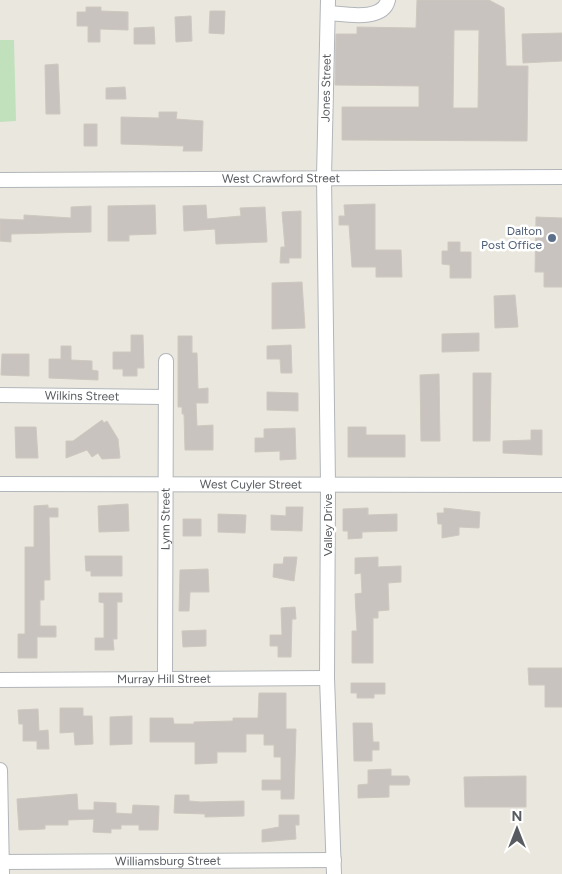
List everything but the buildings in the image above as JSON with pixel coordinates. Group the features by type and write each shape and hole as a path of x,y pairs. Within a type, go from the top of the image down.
{"street":[{"path":"328,7 374,14 382,10 388,0"},
{"name":"Jones Street","path":"324,177 328,7"},
{"name":"Valley Drive","path":"324,177 328,484 327,678 334,867"},
{"name":"West Crawford Street","path":"0,180 562,177"},
{"name":"Lynn Street","path":"165,678 164,396 166,361"},
{"name":"Wilkins Street","path":"0,395 164,396"},
{"name":"West Cuyler Street","path":"0,484 562,485"},
{"name":"Murray Hill Street","path":"0,680 327,678"},
{"path":"0,770 2,868"},
{"name":"Williamsburg Street","path":"2,868 334,867"}],"green space":[{"path":"0,40 14,40 16,121 0,122"}],"place":[{"name":"Dalton Post Office","path":"552,238"}]}
